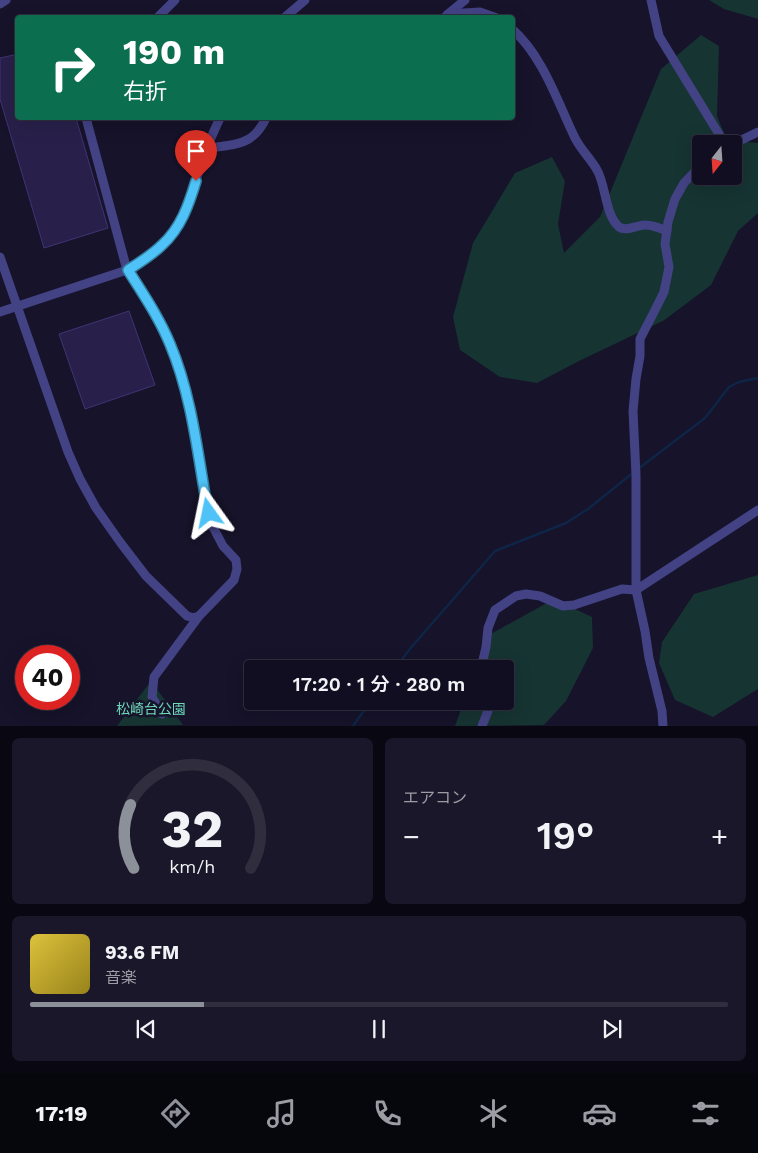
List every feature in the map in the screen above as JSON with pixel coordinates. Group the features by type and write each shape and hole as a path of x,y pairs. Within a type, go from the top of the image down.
{"street":[{"path":"0,4 6,0"},
{"path":"160,15 175,0"},
{"path":"288,15 305,0"},
{"path":"448,15 465,0"},
{"path":"651,0 659,36 720,135"},
{"path":"455,15 480,12 488,15"},
{"path":"515,32 532,52 546,75 576,141 598,171 611,214 617,225 622,229 643,225 658,227 667,231"},
{"path":"87,120 128,270 160,321 184,382 212,525 223,546 236,560 237,569 234,580 199,616 154,676 152,697 162,714"},
{"path":"0,312 128,270 163,245 178,226 186,211 201,163 219,120"},
{"path":"207,148 232,145 247,140 256,134 265,120"},
{"path":"742,140 758,132"},
{"path":"663,726 662,712 636,590 636,475 633,412 640,356 640,340 664,292 669,267 665,244 668,222 675,200 684,183 692,175"},
{"path":"0,257 68,452 96,508 146,576 188,616 194,618 199,616"},
{"path":"483,660 488,628 495,610 516,596 526,594 540,596 564,606 574,605 622,589 636,590 758,510"},
{"path":"482,726 488,710"}],"green space":[{"path":"709,0 758,0 758,19 724,9"},
{"path":"701,35 719,46 717,116 725,135 692,135 692,185 742,185 742,141 758,143 758,213 738,231 711,285 663,321 537,383 500,377 460,350 453,317 473,243 515,173 552,157 565,181 558,224 564,253 600,217 661,69"},
{"path":"758,575 758,689 713,717 675,700 659,663 662,642 694,594"},
{"path":"554,599 592,617 593,648 566,701 544,725 455,726 461,710 514,710 514,660 478,660 487,636"},
{"name":"松崎台公園","path":"151,681 183,725 117,726"}],"building":[{"path":"15,55 15,120 77,120 108,228 44,248 0,99 0,58"},
{"path":"129,311 155,385 85,409 59,334"}],"waterway":[{"path":"638,469 705,418 729,387 739,382 758,378"},
{"path":"402,660 495,551 566,523 588,509 634,472"},
{"path":"353,726 365,710"}],"route":[{"path":"196,181 186,211 178,226 163,245 128,270 160,321 184,382 209,513"}]}
